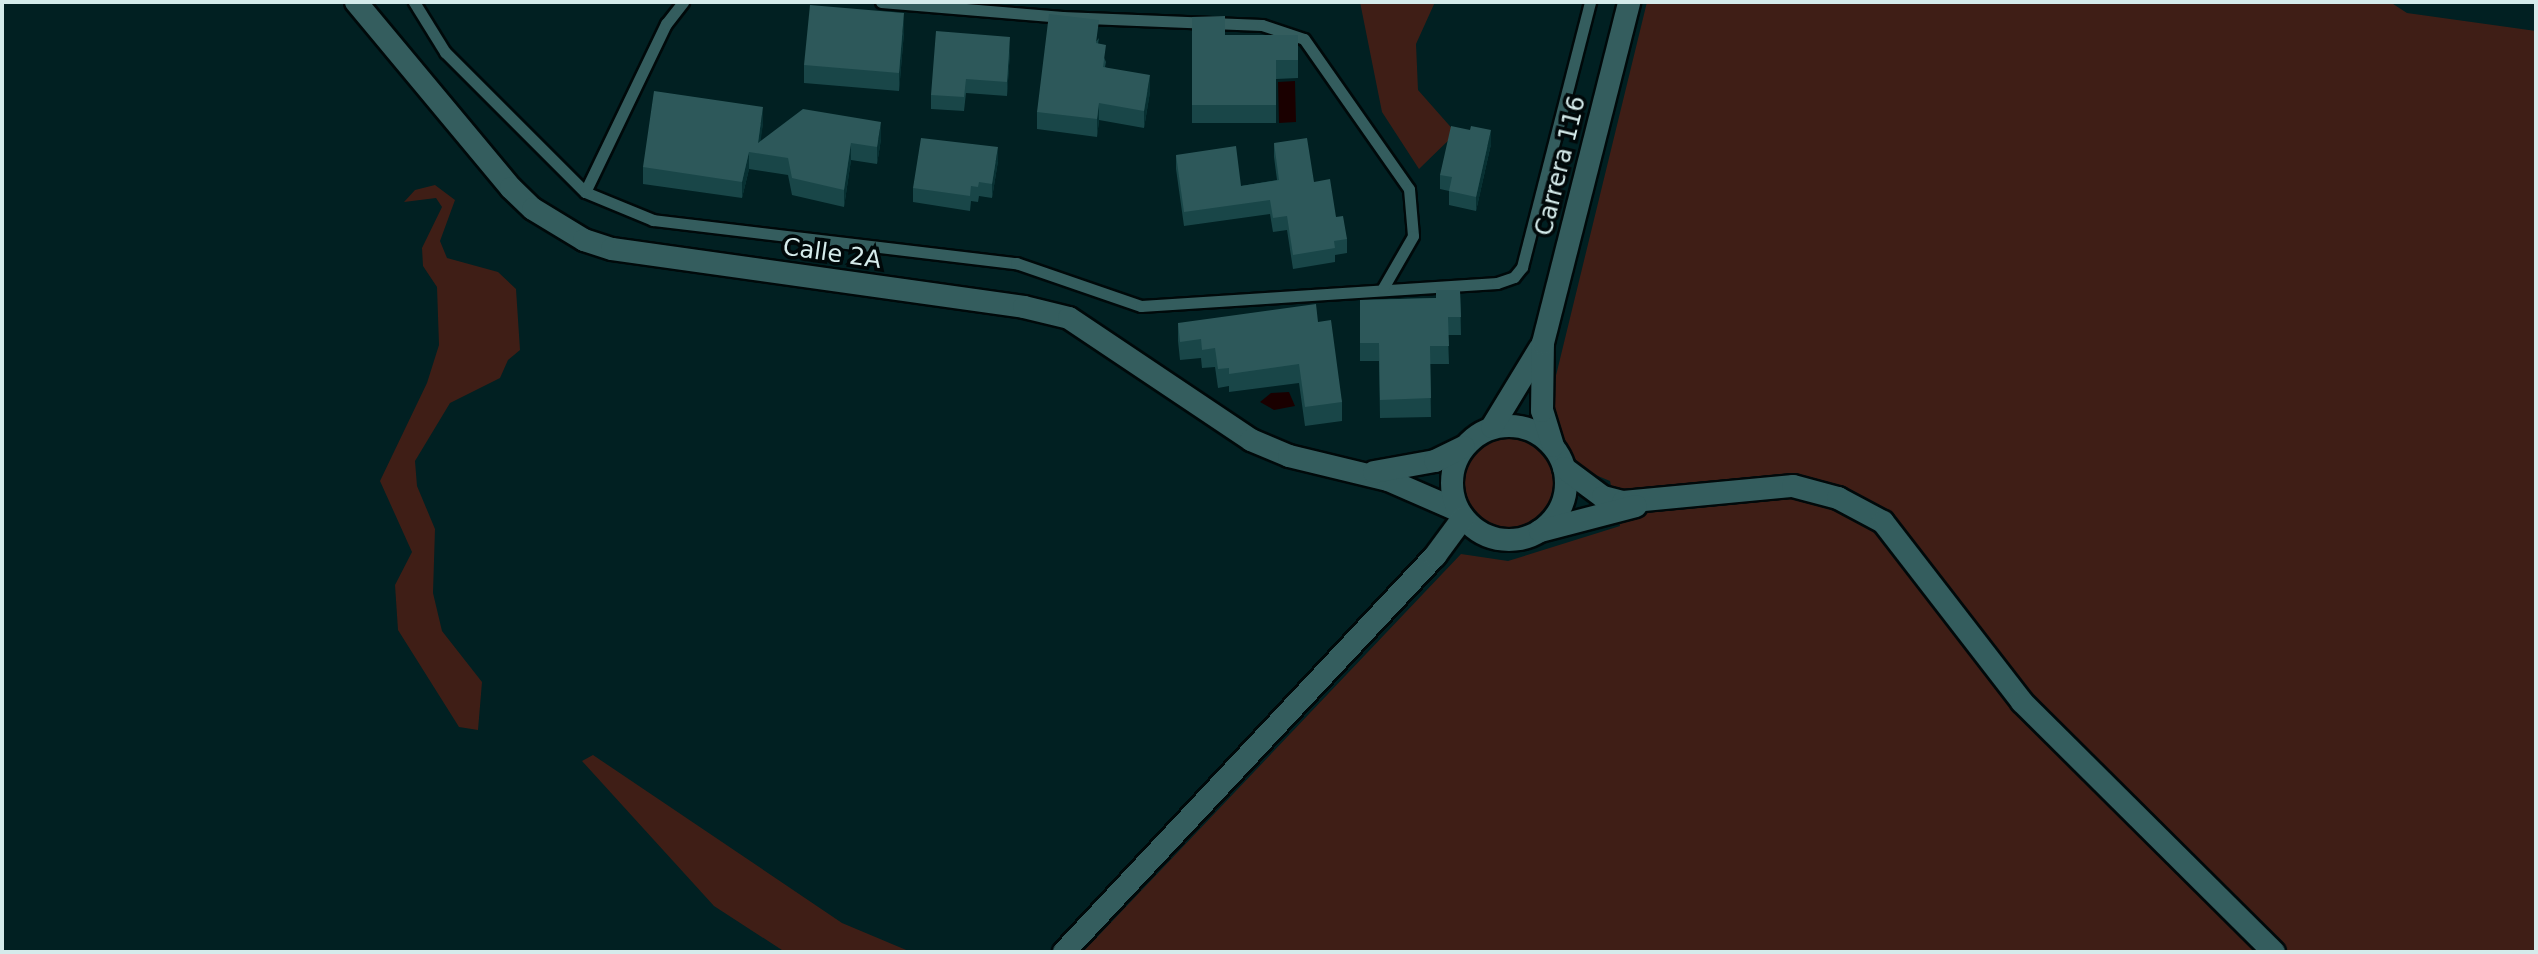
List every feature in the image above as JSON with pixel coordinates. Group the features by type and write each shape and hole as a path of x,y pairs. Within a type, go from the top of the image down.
{"street":[{"name":"Calle 2A","path":"356,2 511,188 557,226 584,240 612,249 1024,307 1069,318 1251,440 1289,456 1363,473 1467,520"},
{"name":"Carrera 116","path":"1553,446 1542,411 1543,343 1629,2"},
{"name":"Carrera 116","path":"1492,427 1543,343"},
{"path":"1649,502 1603,497 1564,468 1553,446 1525,427 1492,427 1464,447 1451,477 1467,520 1510,541 1649,502 1793,486 1838,498 1883,522 2022,702 2274,952"},
{"name":"Calle 2A","path":"1363,473 1394,472 1464,447"},
{"path":"1540,531 1559,510 1564,468"},
{"path":"1064,952 1467,520"}],"lane":[{"path":"414,2 445,52 585,192 653,220 1016,263 1141,306 1505,281 1522,267 1590,2"},
{"path":"585,192 666,24 683,2"},
{"path":"881,2 1062,17 1262,25 1304,39 1409,189 1413,236 1383,288"}],"shaded area":[{"path":"1360,2 1435,2 1416,44 1418,90 1456,133 1419,169 1382,112"},
{"path":"1647,2 2390,2 2407,13 2536,31 2536,952 1083,952 1461,554 1508,561 1620,526 1610,481 1581,469 1562,435 1551,396"},
{"path":"1295,81 1296,122 1279,123 1278,82"},
{"path":"435,185 455,200 440,241 447,258 498,272 516,289 520,350 508,360 500,378 450,403 415,461 417,486 435,529 433,593 442,631 482,682 478,730 459,727 398,630 395,585 412,552 380,481 427,383 439,345 437,287 423,266 422,248 442,207 436,198 404,202 415,190"},
{"path":"1289,392 1295,406 1274,410 1260,402 1271,393"},
{"path":"1509,426 1531,430 1550,442 1562,461 1566,483 1562,505 1550,524 1531,536 1509,540 1487,536 1468,524 1456,505 1452,483 1456,461 1468,442 1487,430"},
{"path":"593,755 842,923 911,952 785,952 714,906 582,761"}],"building":[{"path":"810,5 904,13 899,73 804,65"},
{"path":"1049,14 1099,20 1096,43 1106,45 1103,67 1150,75 1144,111 1099,103 1097,119 1037,112"},
{"path":"1225,16 1225,35 1298,35 1298,60 1276,60 1276,105 1192,105 1192,17"},
{"path":"936,31 1010,37 1007,82 966,79 964,97 931,95"},
{"path":"654,91 763,107 758,143 803,109 881,122 877,147 851,143 844,190 792,178 788,158 749,152 742,182 643,167"},
{"path":"1451,126 1491,130 1476,197 1449,191 1452,177 1440,175"},
{"path":"921,138 998,147 992,184 979,182 978,187 971,186 970,196 913,188"},
{"path":"1307,138 1314,182 1330,179 1336,217 1343,216 1347,239 1334,241 1335,248 1293,255 1287,216 1273,218 1270,200 1184,212 1176,155 1236,146 1241,186 1279,180 1274,143"},
{"path":"1436,290 1460,290 1461,317 1448,317 1449,346 1430,346 1431,398 1380,400 1379,343 1360,343 1360,300 1436,298"},
{"path":"1316,304 1318,322 1331,320 1342,402 1305,407 1299,364 1229,374 1229,368 1218,369 1215,348 1202,350 1201,339 1180,342 1178,323"}]}
